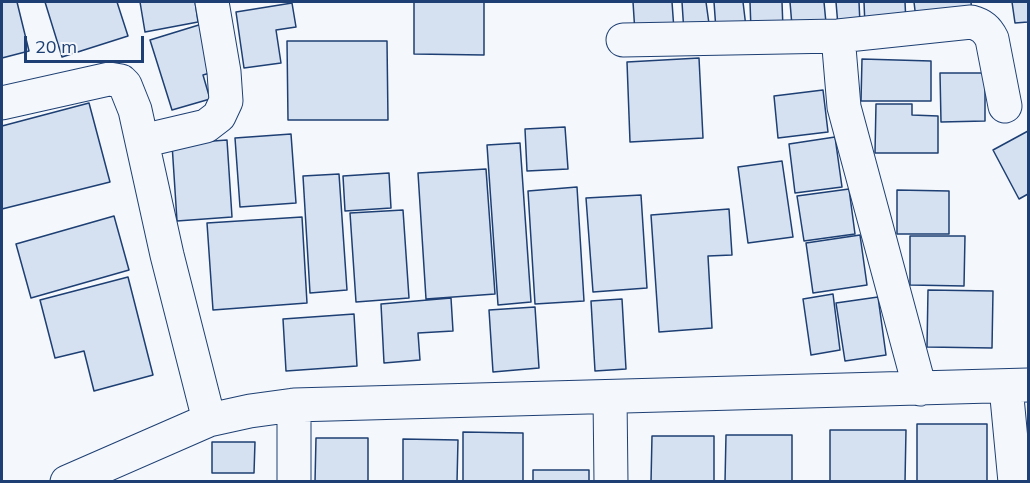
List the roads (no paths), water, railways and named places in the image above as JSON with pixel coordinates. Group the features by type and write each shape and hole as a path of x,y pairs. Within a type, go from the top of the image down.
{"street":[{"path":"142,141 206,126 219,116 226,101 224,72 212,2"},
{"path":"623,40 838,36 960,22 981,25 992,39 1005,106"},
{"path":"838,36 844,107 920,389"},
{"path":"2,103 116,80 121,81 129,90 167,255 209,420"},
{"path":"67,482 101,473 209,420 294,405 1017,386 1016,482"},
{"path":"610,397 610,482"},
{"path":"294,405 294,482"}]}
